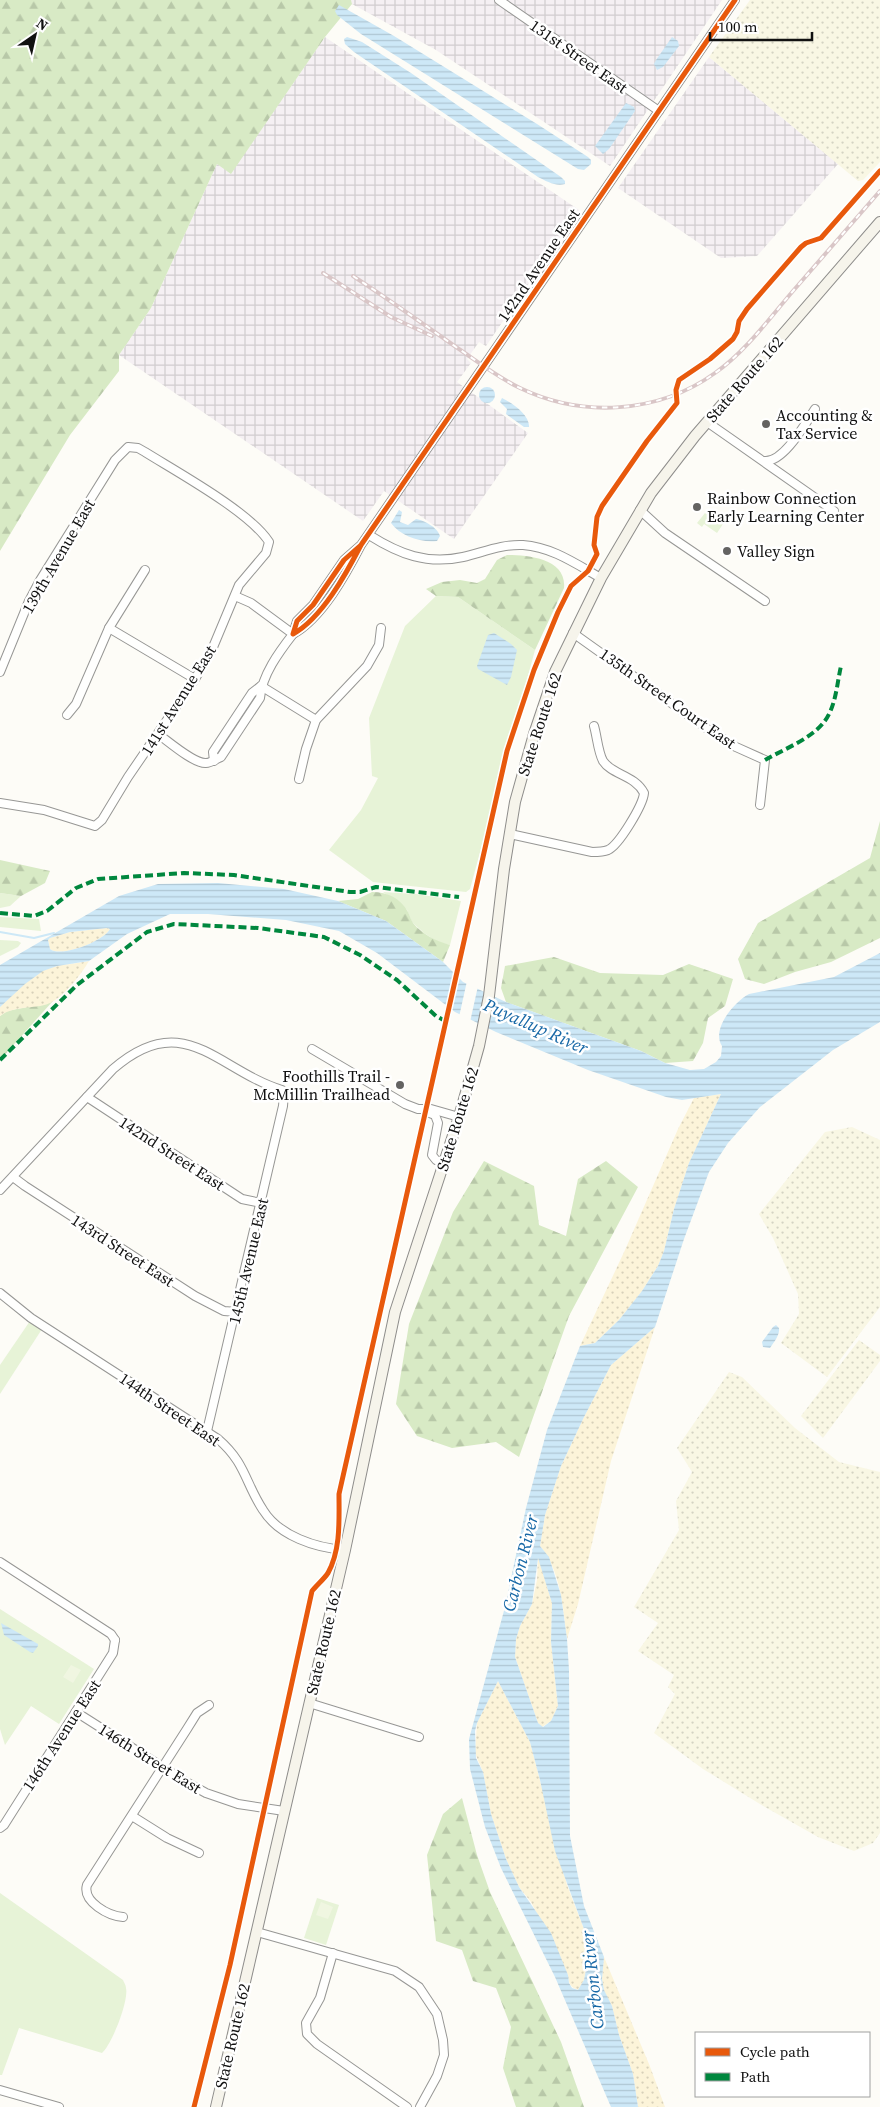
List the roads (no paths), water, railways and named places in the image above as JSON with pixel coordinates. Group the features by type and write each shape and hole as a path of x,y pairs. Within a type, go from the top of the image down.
{"main road":[{"name":"State Route 162","path":"216,2107 345,1550 395,1312 460,1118 479,1046 489,996 510,834 516,802 534,734 555,672 601,578 640,510 679,456 880,222"}],"street":[{"name":"131st Street East","path":"499,0 659,111"},
{"name":"142nd Avenue East","path":"158,734 196,760 204,763 214,761 213,752 252,693 261,686 282,649 293,634 297,621 313,605 344,560 369,535 735,0"},
{"path":"768,463 779,457 815,409"},
{"path":"707,422 834,511"},
{"name":"139th Avenue East","path":"0,672 28,601 116,460 128,447 138,448 145,452 233,509 267,539 269,545"},
{"path":"640,510 665,533 765,601"},
{"path":"369,535 395,551 428,559 456,558 510,545 536,547 560,555 601,578"},
{"name":"141st Avenue East","path":"0,803 44,810 95,826 102,820 195,679 211,652 244,578 266,553 269,545"},
{"path":"67,715 76,704 109,628 145,570"},
{"path":"235,596 251,603 293,634"},
{"path":"109,628 195,679"},
{"path":"299,779 306,749 316,720 367,666 379,645 381,628"},
{"name":"135th Street Court East","path":"573,633 709,730 736,747 765,760 760,805"},
{"path":"261,686 316,720"},
{"path":"510,834 592,852 606,851 614,845 638,810 644,793 636,782 610,767 602,760 594,726"},
{"name":"145th Avenue East","path":"87,1097 125,1059 147,1046 166,1043 184,1044 200,1048 258,1081 282,1090 284,1094 284,1106 237,1312 207,1431"},
{"path":"312,1049 396,1099 435,1115 438,1123 432,1155 436,1160 444,1163"},
{"path":"0,1190 87,1097"},
{"name":"142nd Street East","path":"87,1097 242,1199 261,1204"},
{"path":"426,1111 431,1109 460,1118"},
{"name":"143rd Street East","path":"13,1177 24,1186 195,1296 215,1308 237,1312"},
{"name":"144th Street East","path":"0,1293 31,1318 207,1431 228,1448 235,1456 263,1510 287,1533 314,1544 345,1550"},
{"path":"0,1562 111,1634 115,1640 124,1638"},
{"name":"146th Avenue East","path":"0,1828 113,1653 115,1640"},
{"path":"309,1704 419,1738"},
{"path":"123,1917 112,1915 93,1903 87,1895 88,1885 198,1713 209,1705"},
{"name":"146th Street East","path":"76,1712 186,1782 217,1797 238,1804 284,1812"},
{"path":"132,1816 167,1838 199,1852"},
{"path":"257,1932 395,1971 408,1978 425,1995 432,2004 440,2024 444,2040 444,2055 437,2076 420,2107"},
{"path":"333,1953 320,1998 309,2017 306,2028 307,2034 317,2044 407,2107"},
{"path":"0,2090 59,2107"}],"water":[{"path":"339,5 394,36 537,124 588,157 591,160 591,164 584,170 578,169 361,34 337,15 335,11"},
{"path":"347,37 362,42 411,73 561,177 565,184 555,184 538,177 354,52 345,44 344,39"},
{"path":"672,37 678,41 679,46 663,67 657,70 654,64"},
{"path":"626,103 634,107 635,111 609,149 603,154 595,146"},
{"path":"487,387 493,389 495,395 493,401 487,403 481,401 479,395 481,389"},
{"path":"502,398 524,414 529,427 524,427 506,414 507,409 500,402"},
{"path":"399,510 402,512 400,522 408,525 416,519 434,527 440,536 437,541 411,538 395,528 391,523"},
{"path":"494,633 517,650 511,677 507,685 478,669 477,666 488,635"},
{"path":"218,883 284,889 338,901 386,921 443,962 463,982 506,1002 641,1051 665,1063 690,1070 704,1069 716,1062 721,1056 722,1046 719,1032 722,1024 731,1009 749,994 834,977 880,953 880,1022 833,1050 760,1107 728,1143 709,1172 684,1239 655,1327 611,1365 561,1466 545,1515 540,1546 549,1557 561,1595 567,1639 569,1670 570,1836 584,1906 604,1957 602,1979 604,1990 612,2006 619,2035 633,2074 638,2107 611,2107 555,1977 501,1868 485,1827 470,1769 469,1739 505,1607 526,1508 547,1430 580,1346 595,1343 619,1320 642,1291 658,1266 689,1163 721,1094 682,1100 666,1097 588,1070 496,1032 455,1012 377,953 339,931 286,920 208,914 170,914 127,934 89,961 57,966 43,971 25,984 0,1007 0,965 119,896 158,884","holes":["110,929 106,934 82,947 63,951 50,949 48,940 50,938 70,932","538,1558 552,1603 551,1642 558,1706 551,1721 543,1727 538,1723 515,1657 516,1639 520,1626 532,1604","498,1681 530,1742 555,1851 587,1937 588,1959 584,1980 578,1990 572,1988 569,1983 568,1975 551,1933 519,1887 506,1859 491,1814 483,1772 476,1758 475,1731 477,1723"]},
{"path":"776,1325 779,1328 779,1333 770,1348 763,1347 762,1342"},
{"path":"1,1623 38,1644 33,1653 4,1635"}],"waterway":[{"path":"0,932 34,938 54,933"}],"railway":[{"path":"353,276 487,369 520,388 544,398 569,404 594,407 645,404 693,387 726,365 756,335 880,191"},
{"path":"323,273 391,317 432,336"}],"place":[{"name":"Accounting & Tax Service","path":"766,424"},
{"name":"Rainbow Connection Early Learning Center","path":"697,507"},
{"name":"Valley Sign","path":"727,551"},
{"name":"Foothills Trail - McMillin Trailhead","path":"400,1085"}],"water label":[{"name":"Puyallup River","path":"536,1026"},
{"name":"Carbon River","path":"520,1563"},
{"name":"Carbon River","path":"592,1980"}]}
